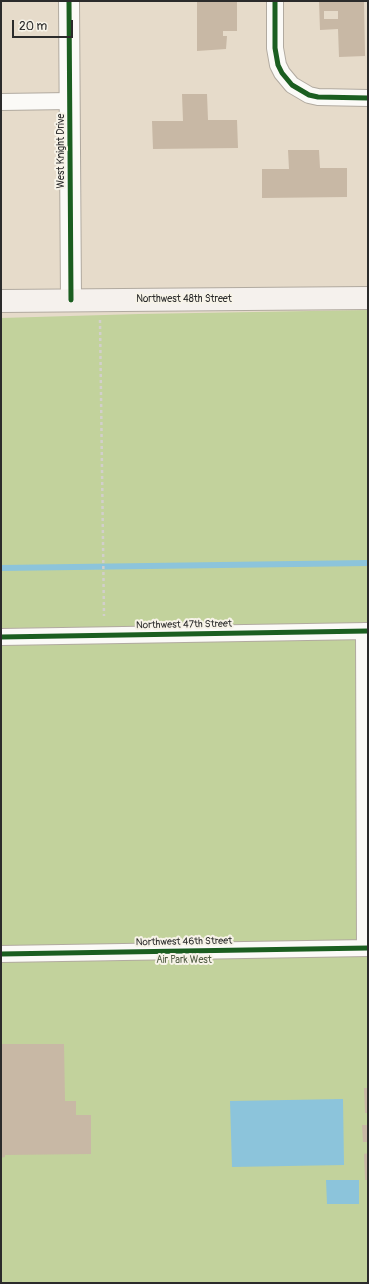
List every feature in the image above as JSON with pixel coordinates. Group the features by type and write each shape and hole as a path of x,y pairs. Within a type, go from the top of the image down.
{"main road":[{"name":"Northwest 48th Street","path":"1,301 368,298"}],"street":[{"name":"West Knight Drive","path":"69,1 70,300"},
{"path":"274,1 275,48 278,65 287,80 298,90 318,98 368,98"},
{"path":"1,102 70,101"},
{"path":"366,631 367,948"},
{"name":"Northwest 47th Street","path":"1,637 366,631"},
{"name":"Northwest 46th Street","path":"1,954 367,948"}],"path":[{"path":"100,316 104,616"}],"green space":[{"path":"368,310 368,626 1,628 1,318"},
{"name":"Air Park West","path":"368,631 368,1283 1,1283 1,637"}],"water":[{"path":"343,1099 344,1165 232,1167 230,1101"},
{"path":"326,1180 359,1180 359,1204 327,1204"}],"building":[{"path":"197,1 237,1 237,31 223,31 223,36 227,36 226,49 197,51"},
{"path":"319,1 364,1 365,56 339,57 338,29 320,30","holes":["324,11 338,11 338,19 324,19"]},
{"path":"182,94 207,94 208,120 237,120 238,148 153,149 152,121 183,121"},
{"path":"288,150 319,150 320,168 347,168 347,197 262,198 262,169 289,169"},
{"path":"1,1044 64,1044 65,1101 76,1101 76,1115 91,1115 91,1154 5,1155 5,1157 1,1158"},
{"path":"364,1088 368,1088 368,1113 365,1113"},
{"path":"362,1125 368,1125 368,1142 363,1142"},
{"path":"368,1153 368,1180 365,1180 364,1154"}],"waterway":[{"path":"1,568 368,563"}],"cycle path":[{"path":"69,1 71,300"},
{"path":"275,1 275,48 278,65 282,73 292,85 309,95 318,97 368,98"},
{"path":"1,637 368,631"},
{"path":"1,954 368,948"}]}
